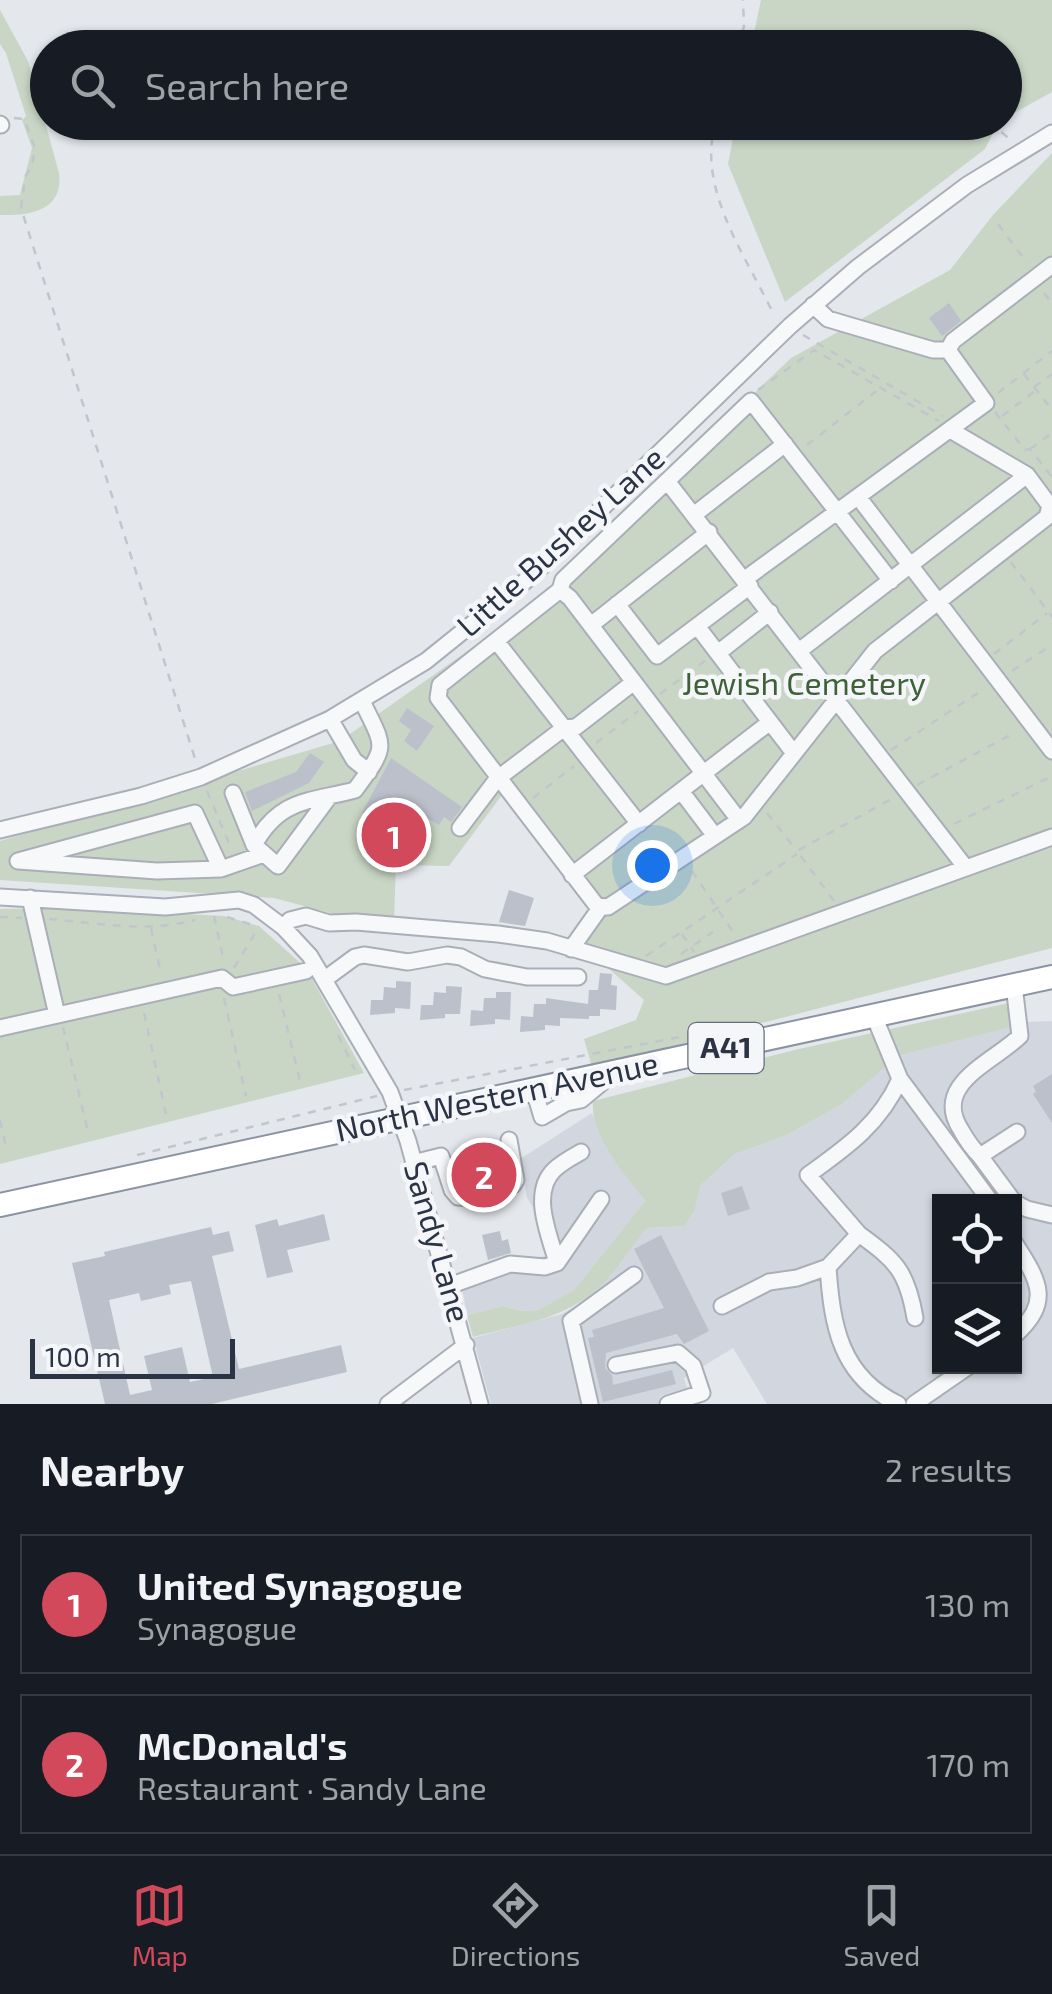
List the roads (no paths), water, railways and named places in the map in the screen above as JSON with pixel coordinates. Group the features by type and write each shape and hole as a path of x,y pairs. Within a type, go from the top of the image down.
{"highway":[{"name":"North Western Avenue","path":"0,1206 400,1116 534,1090 565,1094 612,1073 1052,977"}],"street":[{"name":"Little Bushey Lane","path":"0,830 141,796 201,777 330,719 426,661 500,604 813,305 896,236 1052,133"},
{"path":"948,350 954,340 1052,265"},
{"path":"813,305 828,318 932,350 948,350"},
{"path":"617,604 657,656 837,510 956,428 986,404 948,350"},
{"path":"600,908 438,698 440,685 560,590 564,580 751,401 891,581"},
{"path":"571,948 600,908 608,907 740,820 875,651 1048,517 1048,503 1027,476 956,428"},
{"path":"694,514 790,449"},
{"path":"799,652 1027,476"},
{"path":"667,481 966,868"},
{"path":"859,498 1052,751"},
{"path":"590,625 709,532"},
{"path":"560,590 740,820"},
{"path":"718,654 770,612"},
{"path":"697,626 794,752"},
{"path":"496,642 639,824"},
{"path":"460,828 497,779 564,728 576,727 634,682"},
{"path":"229,867 195,813 18,861 157,871 229,867 259,850 282,810 312,798 355,790 369,772 381,747 382,735 362,701"},
{"path":"330,719 354,760 369,772"},
{"path":"572,875 770,722"},
{"path":"681,791 716,836"},
{"path":"233,793 259,850 278,866 329,797"},
{"path":"283,927 290,920 306,916 329,923 498,934 548,941 666,976 1052,837"},
{"name":"Sandy Lane","path":"0,897 165,907 239,900 283,927 310,956 390,1092 400,1116 480,1404"},
{"path":"30,898 58,1014"},
{"path":"324,979 364,955 408,962 447,955 485,969 527,977 578,977"},
{"path":"0,1028 165,990 223,980 232,987 306,971"},
{"path":"1008,1194 954,1121 952,1101 963,1080 1020,1036 1014,985"},
{"path":"874,1016 900,1079 985,1194"},
{"path":"900,1079 884,1112 870,1128 808,1174 858,1234 889,1256 902,1271 910,1287 915,1318"},
{"path":"980,1156 1017,1132"},
{"path":"413,1163 441,1156 452,1190 458,1197 469,1198 514,1185 509,1140"},
{"path":"557,1263 542,1210 545,1187 552,1172 581,1152"},
{"path":"449,1286 510,1264 545,1267 557,1263 601,1199"},
{"path":"1022,1206 1052,1215"},
{"path":"722,1306 769,1282 797,1278 828,1267 858,1234"},
{"path":"1022,1254 1042,1284 1044,1304 1036,1321 1022,1331"},
{"path":"828,1267 831,1317 854,1370 880,1395 898,1404"},
{"path":"590,1404 571,1321 634,1274"},
{"path":"388,1404 466,1345"},
{"path":"616,1365 678,1353 693,1366 702,1394 668,1404"},
{"path":"914,1404 957,1374"}],"place":[{"name":"United Synagogue","path":"394,835"},
{"name":"McDonald's","path":"484,1175"}],"park label":[{"name":"Jewish Cemetery","path":"804,684"}]}
